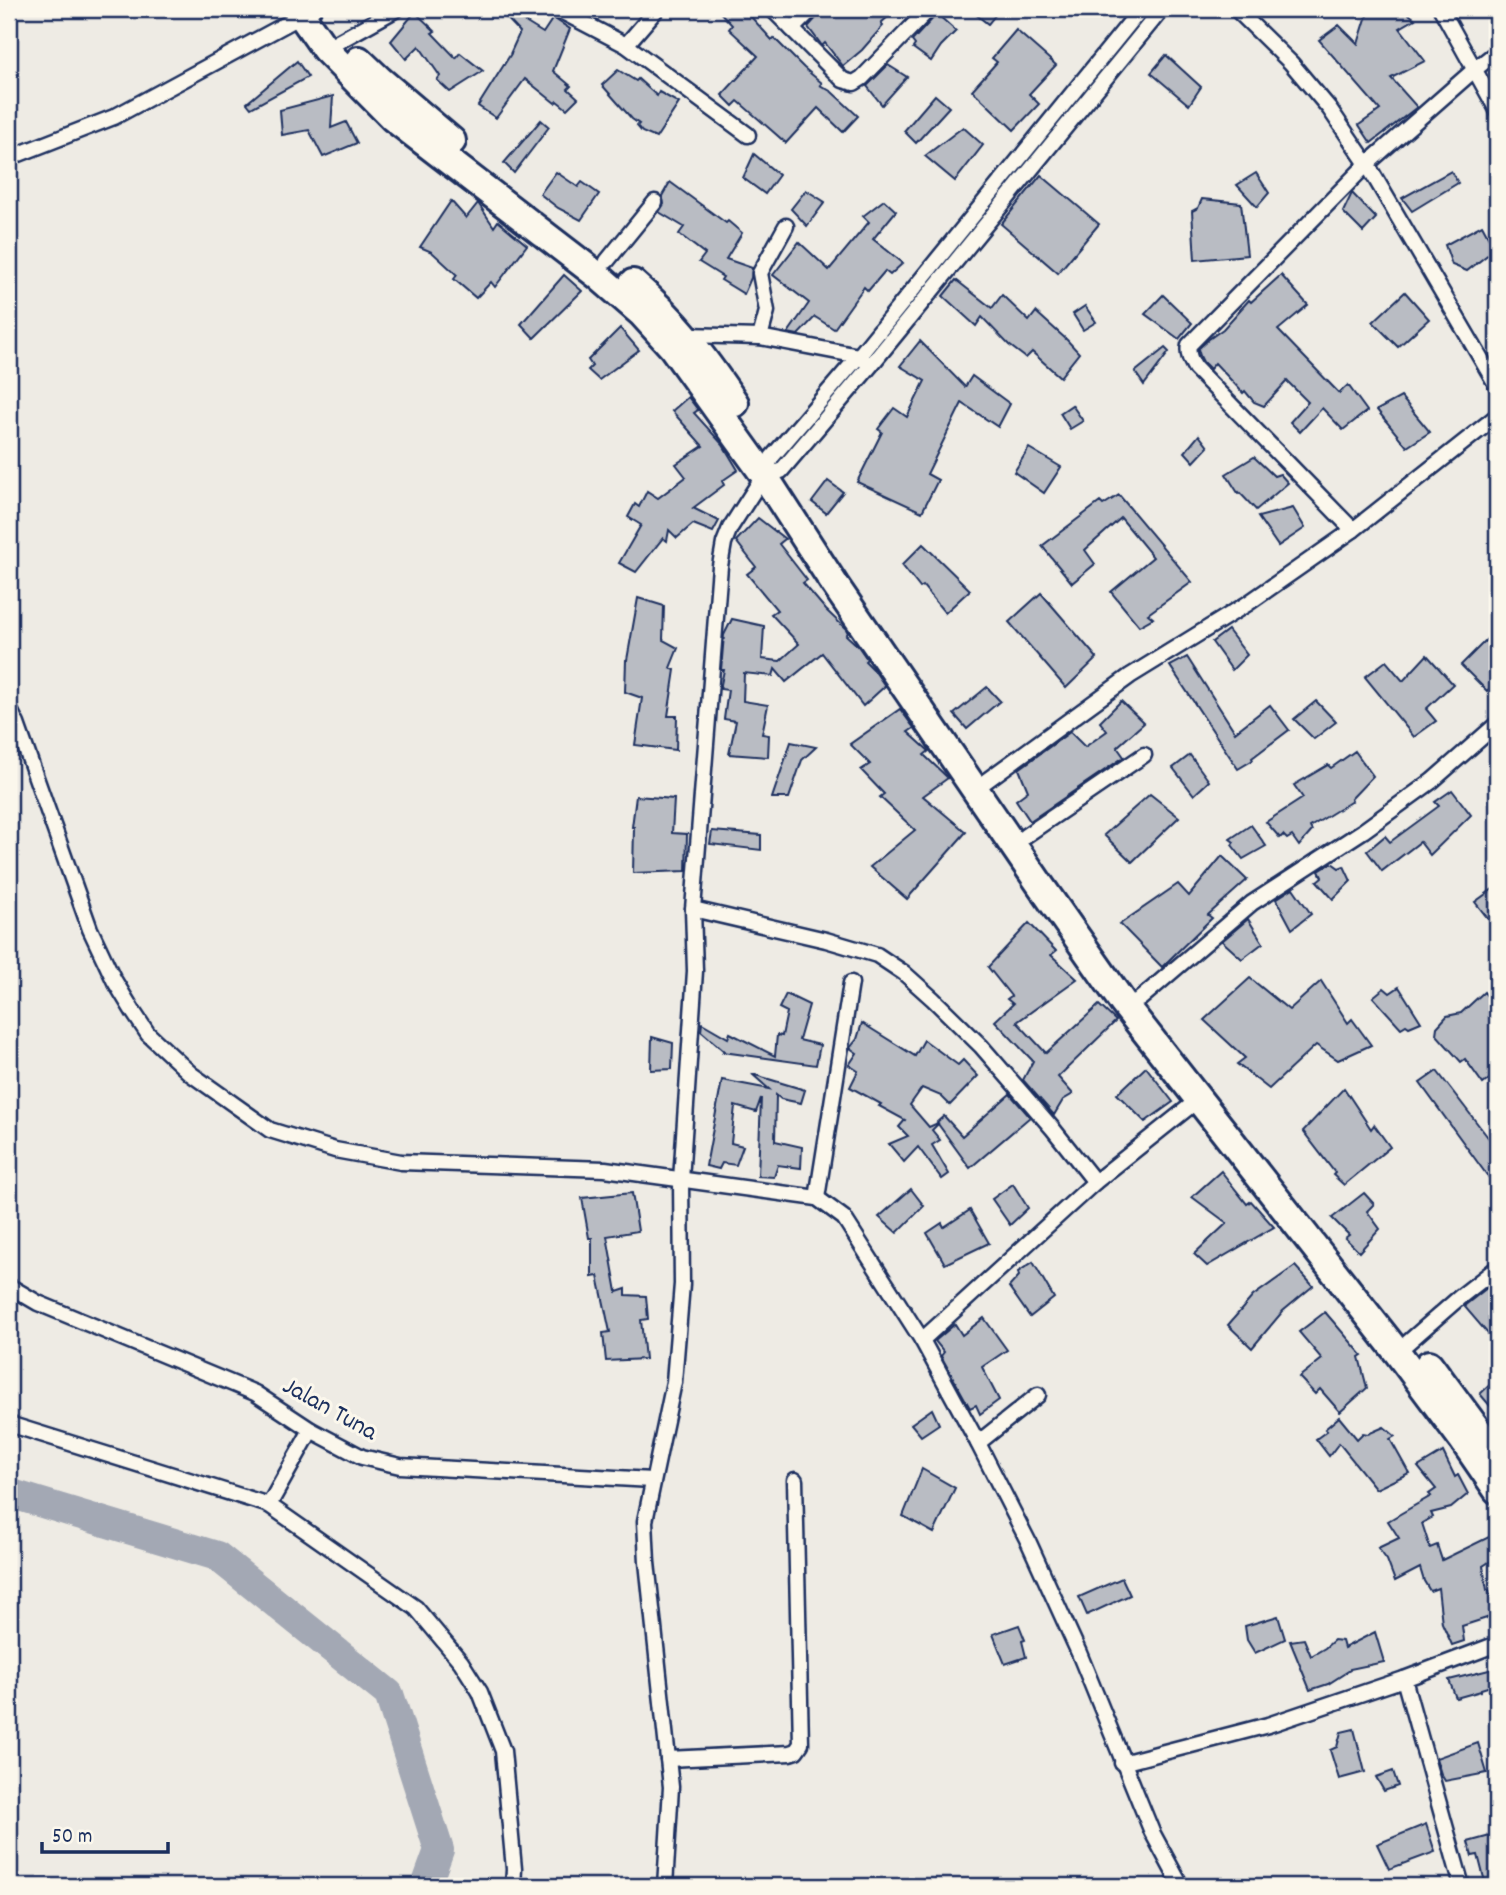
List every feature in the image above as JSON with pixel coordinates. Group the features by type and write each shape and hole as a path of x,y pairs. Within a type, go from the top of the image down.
{"highway":[{"path":"307,11 358,85 393,118 597,275 642,314 672,347 715,405 772,468"},
{"path":"332,45 380,80 429,122 607,261 659,306 687,335 709,365 772,468 848,575 981,785 1041,886 1123,1003 1199,1099 1497,1456"},
{"path":"981,785 1025,836 1140,999 1403,1346 1497,1490"}],"street":[{"path":"332,45 397,9"},
{"path":"557,9 626,45 748,135"},
{"path":"626,45 657,9"},
{"path":"772,9 843,80 854,82 862,78 929,9"},
{"path":"792,29 812,9"},
{"path":"865,361 1141,9"},
{"path":"664,1886 671,1787 645,1521 674,1382 682,1284 681,1180 695,971 693,909 724,543 730,528 772,468 1163,9"},
{"path":"1236,9 1291,63 1329,108 1367,164 1497,386"},
{"path":"1441,9 1497,110"},
{"path":"9,158 114,117 307,11"},
{"path":"1353,530 1195,368 1188,350 1192,341 1367,164 1497,52"},
{"path":"607,261 655,202"},
{"path":"760,337 767,311 760,273 786,226"},
{"path":"687,335 760,337 865,361"},
{"path":"981,785 1130,676 1247,604 1353,530 1497,416"},
{"path":"9,708 90,929 114,981 148,1034 191,1074 270,1130 335,1150 401,1162 605,1169 817,1198 844,1218 922,1339 1029,1543 1073,1641 1152,1832 1181,1886"},
{"path":"1140,999 1252,903 1363,831 1432,781 1497,724"},
{"path":"1025,836 1144,755"},
{"path":"693,909 826,940 877,955 904,973 981,1046 1095,1182"},
{"path":"817,1198 851,983"},
{"path":"922,1339 1095,1182 1199,1099"},
{"path":"1403,1346 1497,1268"},
{"name":"Jalan Tuna","path":"9,1286 38,1303 255,1393 311,1430 362,1457 400,1466 652,1480"},
{"path":"978,1443 1038,1395"},
{"path":"9,1424 269,1505 416,1608 461,1662 480,1692 503,1751 514,1869 513,1886"},
{"path":"269,1505 311,1430"},
{"path":"668,1759 790,1754 801,1744 795,1480"},
{"path":"1122,1763 1268,1725 1497,1644"},
{"path":"1404,1679 1462,1886"}],"building":[{"path":"504,9 543,33 553,18 570,29 553,71 571,86 568,89 578,98 567,109 525,79 496,118 478,106 512,52 510,54 520,32 501,12"},
{"path":"717,9 744,9 772,40 774,38 822,83 820,85 832,92 858,116 843,132 818,108 786,143 738,101 733,106 722,95 758,56 729,29 732,25"},
{"path":"822,9 897,9 881,23 883,26 862,50 843,66 825,43 822,46 808,27"},
{"path":"969,9 1000,9 988,24"},
{"path":"1369,9 1403,9 1415,19 1400,28 1425,61 1391,78 1417,107 1371,143 1359,125 1380,110 1319,40 1339,25 1358,44"},
{"path":"415,12 435,31 432,33 456,58 460,53 483,71 450,92 437,80 440,76 419,46 406,59 391,41"},
{"path":"937,14 956,31 931,61 913,48 915,45 912,41"},
{"path":"1016,30 1056,65 1029,94 1039,104 1014,130 972,90 997,62 992,58"},
{"path":"1166,55 1201,87 1189,105 1151,73"},
{"path":"297,61 308,77 251,108 247,103"},
{"path":"888,65 907,77 882,105 867,86"},
{"path":"618,70 636,81 638,79 657,96 659,92 679,103 656,138 642,132 637,126 639,124 602,85"},
{"path":"935,95 949,107 916,143 904,131"},
{"path":"333,96 331,128 346,122 357,143 323,157 309,130 282,135 280,110"},
{"path":"541,120 549,127 514,173 504,163"},
{"path":"963,127 983,145 955,181 925,156"},
{"path":"754,154 779,175 765,194 743,178"},
{"path":"1451,171 1458,183 1412,211 1402,198"},
{"path":"556,172 578,187 582,182 599,194 581,220 558,208 540,194"},
{"path":"1256,173 1269,193 1257,207 1237,185"},
{"path":"1041,175 1099,224 1058,273 1001,224"},
{"path":"670,182 742,233 726,259 752,268 744,294 699,262 705,254 679,234 684,227 659,212 664,204 662,196"},
{"path":"806,190 825,202 807,226 791,209"},
{"path":"1352,193 1376,218 1363,232 1343,212"},
{"path":"1202,199 1241,203 1247,255 1195,260 1192,211 1198,208"},
{"path":"884,200 896,211 873,239 903,263 890,275 885,271 868,291 864,287 834,329 815,317 798,335 788,333 809,303 773,275 799,242 829,270 869,222 863,216"},
{"path":"451,201 466,218 478,203 494,227 498,221 527,245 495,287 491,282 476,298 454,279 457,275 432,252 420,247"},
{"path":"1482,225 1495,249 1467,271 1452,265 1445,245"},
{"path":"564,275 582,291 534,338 521,324"},
{"path":"1281,275 1308,305 1278,330 1339,393 1348,385 1367,411 1343,430 1322,408 1300,432 1290,422 1308,402 1287,381 1264,406 1254,402 1245,391 1243,393 1215,363 1210,369 1200,356 1198,349 1223,329 1249,300 1251,302"},
{"path":"956,280 992,308 1002,295 1029,321 1036,312 1079,353 1060,377 1032,352 1026,358 982,317 976,326 943,296"},
{"path":"1405,292 1429,319 1398,347 1373,322"},
{"path":"1163,295 1192,323 1179,339 1145,314"},
{"path":"1085,306 1096,322 1083,330 1073,314"},
{"path":"620,328 639,350 599,380 588,370 592,366 588,360"},
{"path":"920,341 965,387 972,376 1010,404 998,427 962,403 927,474 938,480 922,512 857,482 882,432 878,429 894,408 907,417 925,381 900,366"},
{"path":"1165,348 1169,352 1144,385 1135,372"},
{"path":"688,397 698,410 694,413 723,445 738,470 722,481 724,485 693,508 719,521 713,532 693,524 677,538 669,530 667,541 663,538 636,572 619,563 641,525 628,517 635,504 639,507 647,491 658,498 686,477 676,464 703,446 672,411"},
{"path":"1401,397 1430,432 1407,447 1377,410"},
{"path":"1072,405 1083,421 1070,429 1060,413"},
{"path":"1199,435 1208,447 1194,462 1185,452"},
{"path":"1029,448 1061,467 1044,493 1014,472"},
{"path":"1254,457 1274,476 1280,474 1288,483 1256,510 1238,493 1226,474"},
{"path":"828,481 843,492 826,513 812,502"},
{"path":"1119,495 1192,582 1148,614 1153,618 1139,626 1111,592 1153,557 1121,518 1085,550 1095,564 1072,583 1042,546 1100,502 1103,505"},
{"path":"1293,508 1305,528 1278,546 1258,517"},
{"path":"758,518 785,539 779,544 807,580 803,583 846,629 846,635 858,646 867,659 865,661 885,686 863,706 822,653 786,682 775,669 773,676 744,673 743,701 768,705 762,734 769,735 768,757 729,754 736,721 724,719 728,690 720,689 724,670 721,670 724,635 732,619 764,626 762,659 780,661 799,644 771,614 777,610 747,574 756,567 736,541"},
{"path":"923,544 970,590 945,613 902,565"},
{"path":"1041,593 1097,658 1066,688 1009,622"},
{"path":"638,598 664,606 663,640 678,648 670,668 675,670 668,716 677,716 676,750 635,745 642,698 625,692 626,660"},
{"path":"1497,629 1497,681 1487,691 1461,665"},
{"path":"1228,630 1247,655 1232,670 1212,642"},
{"path":"1427,655 1453,684 1426,709 1436,721 1414,737 1365,677 1386,661 1403,681"},
{"path":"1187,657 1235,732 1270,705 1289,730 1238,769 1170,666"},
{"path":"987,687 1000,701 967,729 954,714"},
{"path":"1121,701 1144,723 1117,747 1124,757 1030,821 1016,800 1028,791 1019,769 1070,732 1085,747 1107,731 1100,722"},
{"path":"1316,701 1336,722 1314,739 1294,719"},
{"path":"900,709 914,728 908,732 929,751 924,755 948,778 923,796 966,832 907,899 870,867 915,830 880,797 884,794 861,770 870,764 850,744"},
{"path":"791,742 816,747 802,760 789,798 772,798"},
{"path":"1355,751 1373,776 1352,801 1310,827 1312,831 1299,846 1292,836 1287,839 1283,835 1280,838 1266,822 1303,798 1294,785 1328,765 1331,768"},
{"path":"1190,755 1209,781 1194,795 1173,768"},
{"path":"1452,790 1471,815 1430,855 1420,842 1382,871 1367,851 1385,836 1390,842 1439,806 1435,802"},
{"path":"1150,794 1179,817 1132,862 1104,835"},
{"path":"636,796 674,799 672,833 687,834 686,871 633,873 632,827"},
{"path":"1251,825 1266,846 1243,859 1230,839"},
{"path":"712,831 761,835 761,850 710,844"},
{"path":"1222,856 1247,880 1208,915 1212,918 1162,967 1120,924 1178,884 1189,896"},
{"path":"1332,863 1339,868 1344,866 1351,881 1333,899 1317,881 1322,877 1319,871"},
{"path":"1497,886 1497,930 1475,902"},
{"path":"1293,888 1311,914 1292,929 1276,899"},
{"path":"1248,919 1263,943 1242,959 1222,941"},
{"path":"1029,923 1056,951 1051,955 1077,979 1017,1022 1046,1053 1099,1005 1116,1021 1058,1077 1073,1094 1063,1100 1054,1115 1023,1080 1033,1061 995,1021 1013,1004 1007,999 1011,996 988,967"},
{"path":"1250,978 1289,1010 1321,981 1348,1023 1352,1019 1371,1045 1338,1060 1316,1045 1269,1089 1237,1064 1245,1058 1204,1020"},
{"path":"1399,987 1421,1022 1401,1028 1373,997 1384,988 1390,993"},
{"path":"1484,992 1497,1008 1497,1073 1483,1084 1465,1059 1461,1062 1436,1034 1437,1027 1447,1016 1461,1013"},
{"path":"786,994 809,1005 799,1040 820,1045 816,1065 723,1052 701,1031 702,1023 728,1038 730,1033 775,1056 777,1035 782,1036 787,1012 779,1008"},
{"path":"862,1023 915,1056 924,1040 958,1065 963,1060 978,1076 950,1105 941,1096 922,1088 910,1105 929,1127 944,1116 962,1136 1010,1094 1030,1117 970,1168 938,1124 932,1130 940,1140 932,1145 949,1174 942,1179 918,1147 904,1162 889,1144 908,1136 899,1127 905,1120 850,1087 858,1071 849,1065 857,1053 850,1048 857,1039"},
{"path":"652,1037 673,1043 672,1069 651,1070"},
{"path":"1146,1067 1173,1102 1145,1122 1117,1094"},
{"path":"1437,1071 1497,1149 1497,1189 1420,1083"},
{"path":"752,1074 805,1090 801,1103 781,1099 776,1095 775,1141 802,1147 801,1168 778,1165 774,1177 758,1176 761,1098 756,1112 735,1106 731,1143 743,1146 736,1165 722,1163 719,1169 706,1166 722,1080 769,1089"},
{"path":"1344,1088 1371,1129 1374,1125 1390,1147 1344,1185 1333,1175 1335,1173 1303,1131"},
{"path":"1221,1171 1247,1204 1251,1201 1274,1227 1207,1266 1194,1254 1227,1223 1192,1197"},
{"path":"1013,1184 1028,1208 1010,1225 992,1199"},
{"path":"911,1189 924,1206 897,1233 879,1217"},
{"path":"632,1193 638,1231 607,1236 617,1292 626,1289 626,1295 646,1296 648,1319 641,1320 645,1359 606,1361 603,1333 610,1332 598,1276 592,1277 592,1238 589,1238 582,1198"},
{"path":"1364,1193 1374,1204 1367,1211 1380,1229 1359,1252 1345,1238 1349,1235 1332,1218"},
{"path":"970,1210 989,1243 945,1264 927,1233 942,1223 944,1227"},
{"path":"1033,1262 1054,1298 1030,1317 1009,1287 1019,1276 1018,1272"},
{"path":"1295,1266 1313,1286 1283,1311 1252,1348 1228,1325 1253,1296"},
{"path":"1497,1280 1497,1327 1488,1334 1464,1306"},
{"path":"1325,1312 1362,1355 1359,1357 1367,1388 1340,1412 1320,1389 1315,1394 1299,1377 1322,1359 1299,1332"},
{"path":"984,1318 1007,1350 982,1367 999,1400 980,1414 976,1405 970,1408 941,1356 944,1352 935,1341 955,1324 962,1335"},
{"path":"1497,1378 1497,1414 1480,1394"},
{"path":"932,1409 939,1424 921,1436 911,1424"},
{"path":"1339,1417 1357,1439 1363,1433 1368,1434 1384,1427 1395,1436 1390,1439 1409,1473 1376,1489 1339,1443 1329,1456 1316,1439"},
{"path":"1443,1452 1455,1477 1458,1475 1468,1494 1451,1508 1431,1513 1433,1517 1422,1523 1430,1548 1437,1545 1442,1560 1493,1535 1497,1543 1497,1557 1483,1566 1487,1590 1496,1615 1462,1626 1464,1641 1452,1645 1442,1623 1438,1588 1430,1591 1420,1568 1395,1581 1387,1560 1378,1548 1399,1538 1388,1521 1431,1496 1429,1494 1436,1489 1418,1467"},
{"path":"922,1469 955,1488 934,1533 903,1516"},
{"path":"1122,1578 1130,1595 1087,1615 1079,1597"},
{"path":"1278,1616 1285,1639 1255,1653 1247,1640 1245,1626"},
{"path":"1019,1625 1025,1640 1022,1641 1026,1657 1005,1664 993,1634"},
{"path":"1375,1632 1384,1662 1350,1669 1328,1684 1310,1690 1290,1641 1304,1639 1311,1656 1334,1640 1342,1641 1344,1648"},
{"path":"1497,1668 1497,1684 1456,1698 1449,1680"},
{"path":"1354,1729 1365,1772 1339,1779 1330,1750 1337,1747 1341,1732"},
{"path":"1478,1743 1487,1773 1445,1781 1436,1758"},
{"path":"1393,1771 1398,1786 1384,1791 1376,1777"},
{"path":"1426,1824 1435,1852 1389,1869 1377,1844"},
{"path":"1490,1836 1497,1858 1497,1886 1486,1886 1478,1855 1472,1856 1468,1842"}],"waterway":[{"path":"9,1493 217,1556 389,1694 439,1850 426,1886"}]}
